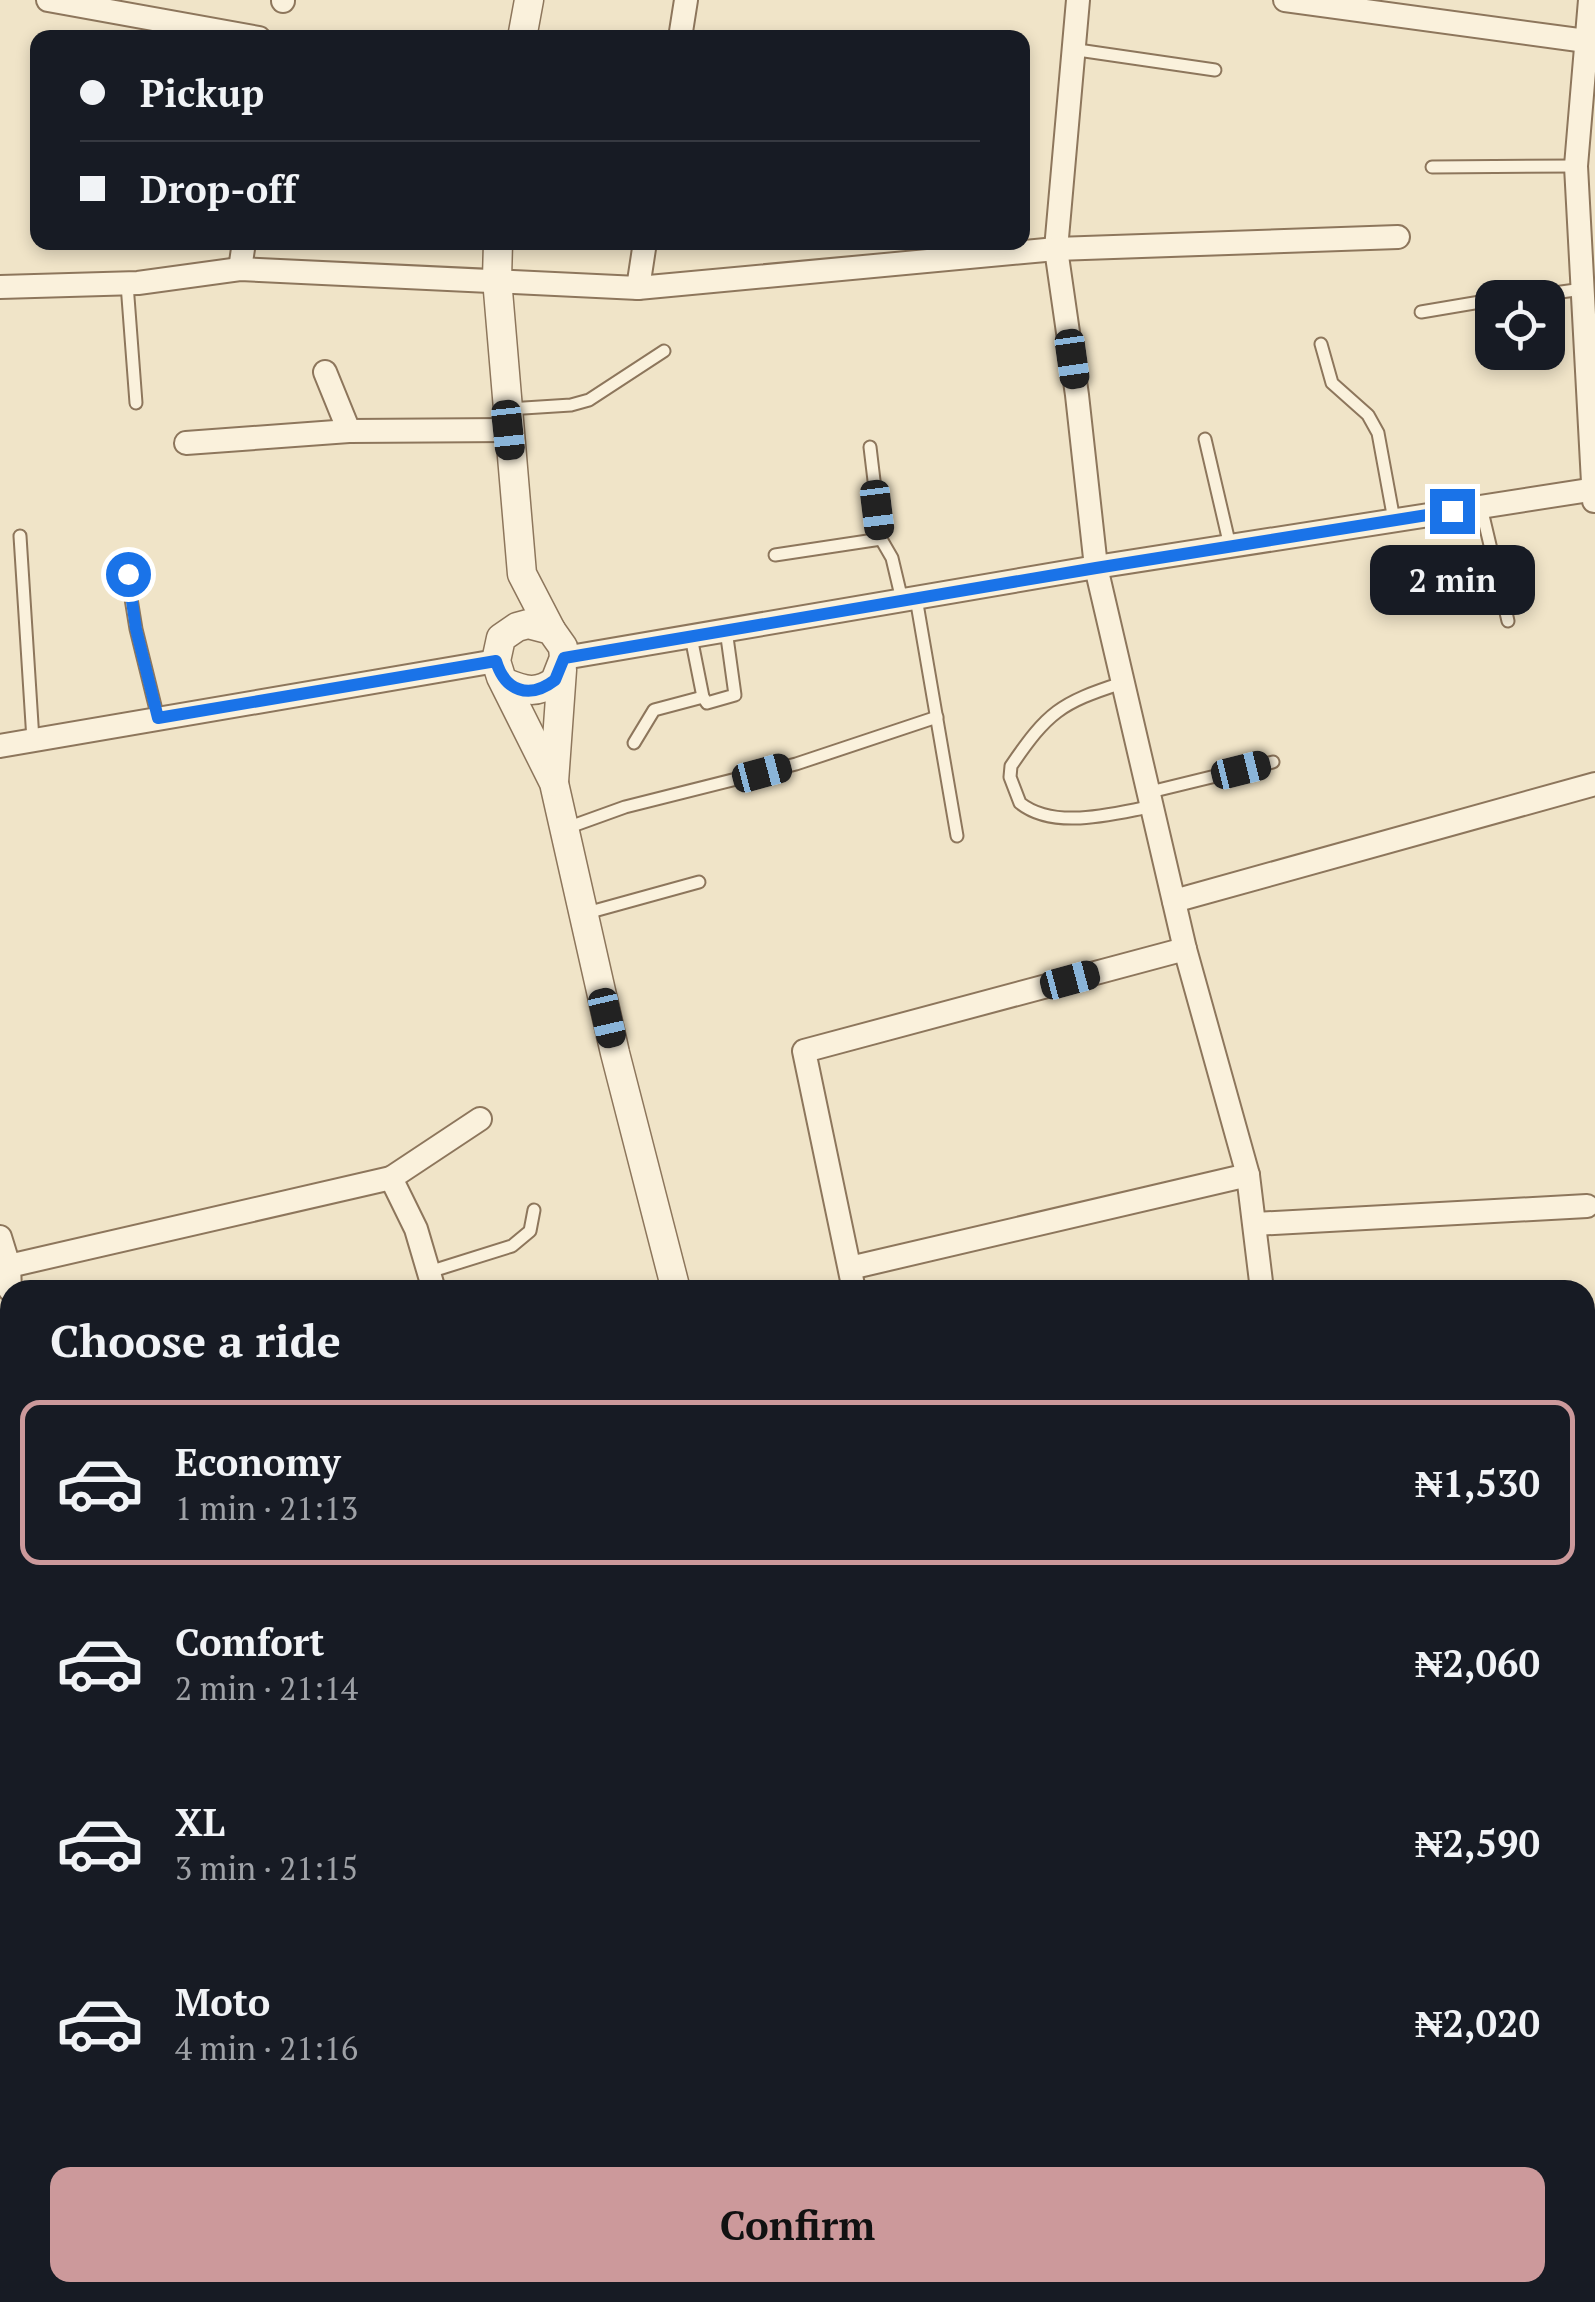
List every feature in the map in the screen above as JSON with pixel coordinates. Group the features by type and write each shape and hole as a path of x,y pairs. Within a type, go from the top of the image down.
{"street":[{"path":"48,0 214,30"},
{"path":"523,30 529,0"},
{"path":"681,30 686,0"},
{"path":"1078,0 1056,249 1096,568 1185,949 1248,1175 1261,1280"},
{"path":"1285,0 1586,41"},
{"path":"501,661 522,690 534,691 546,688 563,664 692,636 1481,506 1594,494 1590,334 1583,289 1576,166 1590,0"},
{"path":"0,288 126,284 240,268 638,288 1056,249 1398,237"},
{"path":"240,268 243,250"},
{"path":"498,250 522,574 501,661 554,783 615,1053 673,1280"},
{"path":"638,288 645,250"},
{"path":"325,372 349,431"},
{"path":"186,443 508,419"},
{"path":"522,574 562,647 554,783"},
{"path":"501,661 517,627 528,624 551,630"},
{"path":"0,746 501,661"},
{"path":"1174,901 1595,784"},
{"path":"1185,949 804,1051 852,1279 1248,1175"},
{"path":"24,1280 391,1178 480,1119"},
{"path":"391,1178 416,1228 431,1280"},
{"path":"1255,1224 1587,1206"},
{"path":"0,1237 9,1280"}],"lane":[{"path":"1072,49 1215,70"},
{"path":"1432,167 1576,166"},
{"path":"126,284 136,404"},
{"path":"1565,291 1583,289"},
{"path":"1421,312 1475,303"},
{"path":"1321,344 1332,383 1368,416 1378,432 1394,520"},
{"path":"508,419 589,400 664,351"},
{"path":"1205,439 1230,546"},
{"path":"870,446 881,539 909,599 936,717 957,836"},
{"path":"1481,506 1508,621"},
{"path":"20,536 33,740"},
{"path":"775,555 881,539"},
{"path":"128,574 136,629 158,718"},
{"path":"692,636 707,703 735,695 726,630"},
{"path":"1122,684 1055,710 1011,766 1010,777 1020,803 1045,816 1100,816 1273,762"},
{"path":"634,743 654,710 703,697"},
{"path":"564,829 625,807 796,764 936,717"},
{"path":"584,914 699,882"},
{"path":"433,1280 512,1246 530,1231 534,1210"}],"route":[{"path":"128,574 136,629 158,718 496,661 506,682 534,691 555,680 564,658 1452,511"}]}
